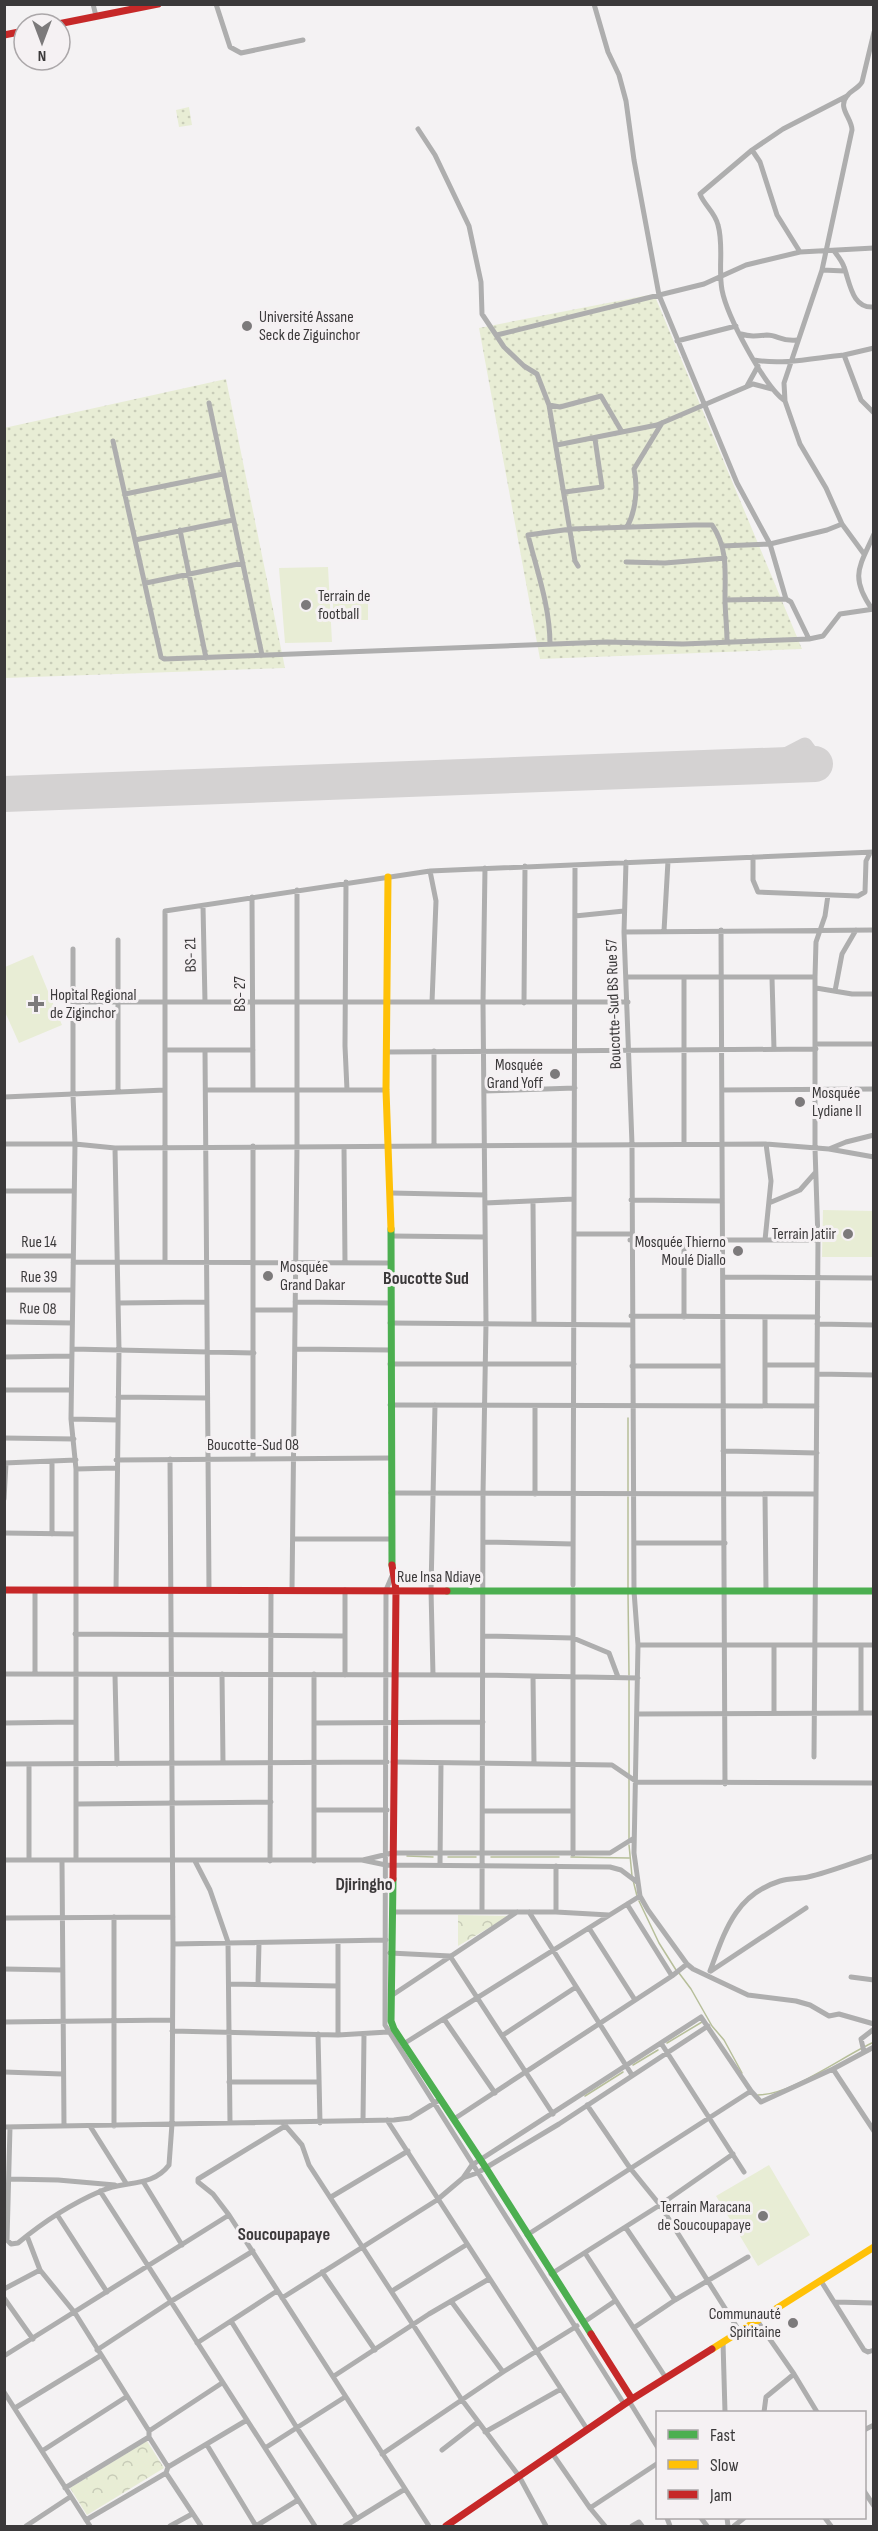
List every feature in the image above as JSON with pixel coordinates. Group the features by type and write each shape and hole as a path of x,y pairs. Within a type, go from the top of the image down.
{"street":[{"path":"93,4 96,16"},
{"path":"72,21 158,4"},
{"path":"216,4 231,47 235,51 241,53 303,40"},
{"path":"594,4 608,52 620,75 626,101 659,295 738,483 770,544 786,599"},
{"path":"785,401 772,389 736,326 723,294 720,277 719,226 714,214 700,194 752,150 783,129 847,96 859,87 873,32"},
{"path":"847,96 844,110 852,130 826,252 822,270 784,380 785,401 800,444 822,481 842,524 864,554"},
{"path":"418,129 435,155 469,226 481,282 482,314 504,347 524,366 537,374 549,405 575,561 578,566"},
{"path":"752,150 760,162 777,215 800,252"},
{"path":"497,334 659,295 720,277 746,265 800,252 873,249"},
{"path":"834,251 845,271 852,295 864,306 873,307"},
{"path":"822,270 845,271"},
{"path":"677,341 736,326"},
{"path":"741,334 755,338 767,335 784,341 797,340"},
{"path":"754,360 790,362 844,355 873,348"},
{"path":"844,355 861,400 873,412"},
{"path":"747,386 758,366"},
{"path":"557,445 595,439 662,423 747,386 759,384 772,389"},
{"path":"549,405 560,407 600,396 622,432"},
{"path":"209,403 262,655"},
{"path":"627,527 633,510 636,478 634,469 662,423"},
{"path":"565,492 602,487 595,439"},
{"path":"113,441 162,658 618,642 683,644 809,639 823,636 840,614 873,609"},
{"path":"125,494 223,474"},
{"path":"135,540 233,520"},
{"path":"722,546 770,544 842,524"},
{"path":"550,644 550,624 528,536 571,529 712,525 725,558 727,641"},
{"path":"180,530 206,658"},
{"path":"873,534 858,568 866,601 873,609"},
{"path":"626,562 665,563 725,558"},
{"path":"146,583 243,563"},
{"path":"725,600 786,599 791,602 809,639"},
{"path":"165,1261 165,912 346,882 430,871 872,852"},
{"path":"753,857 754,887 758,892 864,895 866,861 872,852"},
{"path":"664,931 668,861"},
{"name":"Boucotte-Sud BS Rue 57","path":"626,862 624,932 632,1144 630,1237 634,1591 638,1645 637,1782 634,1838 640,1896 648,1911 687,1965"},
{"path":"573,1585 575,865"},
{"path":"524,1003 525,866"},
{"path":"482,1912 483,1494 486,1364 483,1145 485,867"},
{"path":"430,871 436,901 432,1002"},
{"path":"388,877 386,1090 391,1193 390,1458 392,1576 396,1590 391,1675 386,1940 389,1953 392,2025 405,2043 477,2173 551,2274 580,2324"},
{"path":"346,882 347,1090"},
{"path":"292,1590 297,1146 297,890"},
{"path":"814,1757 818,1240 815,1173 816,988 814,977 816,942 821,930 828,895"},
{"name":"BS- 27","path":"252,897 253,1090"},
{"name":"BS- 21","path":"203,906 206,1002"},
{"path":"575,916 624,912"},
{"path":"721,930 725,1784"},
{"path":"835,991 842,954 856,930"},
{"path":"624,932 873,930"},
{"path":"118,940 118,1091"},
{"path":"72,949 72,1095 75,1144 71,1419 76,1460 75,1634 78,1804 76,1860"},
{"path":"627,977 814,977"},
{"path":"684,978 684,1144"},
{"path":"772,978 774,1049"},
{"path":"816,988 852,994 873,993"},
{"path":"73,1002 387,1004 628,1002"},
{"path":"386,1052 722,1050 873,1044"},
{"path":"165,1050 253,1050"},
{"path":"205,1050 209,1590"},
{"path":"434,1051 434,1145"},
{"path":"484,1091 574,1088"},
{"path":"722,1090 873,1089"},
{"path":"4,1097 165,1090"},
{"path":"206,1090 386,1090"},
{"path":"829,1149 846,1142 873,1136"},
{"path":"4,1144 75,1144 115,1148 766,1144 829,1149 873,1157"},
{"path":"765,1240 771,1181 766,1144"},
{"path":"253,1146 253,1458"},
{"path":"344,1147 345,1263"},
{"path":"115,1148 119,1350 116,1590"},
{"path":"770,1203 801,1190 815,1173"},
{"path":"4,1191 74,1191"},
{"path":"391,1193 485,1195"},
{"path":"485,1203 532,1203 574,1199"},
{"path":"631,1200 722,1201"},
{"path":"532,1203 534,1324"},
{"path":"574,1234 684,1240 818,1240"},
{"path":"391,1236 485,1237"},
{"path":"684,1240 684,1317"},
{"name":"Rue 14","path":"4,1256 116,1262 391,1263"},
{"path":"723,1277 873,1278"},
{"name":"Rue 39","path":"4,1290 72,1290"},
{"path":"118,1303 206,1302"},
{"path":"295,1302 390,1303"},
{"path":"254,1310 295,1310"},
{"path":"631,1316 818,1317"},
{"path":"765,1317 765,1406"},
{"name":"Rue 08","path":"4,1323 72,1323"},
{"path":"390,1323 632,1325"},
{"path":"818,1324 873,1325"},
{"path":"295,1349 390,1350"},
{"path":"4,1357 119,1350 254,1353"},
{"path":"390,1364 573,1364"},
{"path":"765,1365 817,1365"},
{"path":"632,1366 723,1366"},
{"path":"817,1374 873,1375"},
{"path":"4,1390 71,1390"},
{"path":"118,1397 207,1398"},
{"path":"390,1405 817,1406"},
{"path":"433,1675 431,1590 435,1405"},
{"path":"535,1406 535,1494"},
{"path":"71,1419 117,1420"},
{"path":"4,1438 74,1439"},
{"path":"723,1451 817,1453"},
{"name":"Boucotte-Sud 08","path":"116,1460 390,1458"},
{"path":"4,1499 5,1463 76,1460"},
{"path":"170,1460 173,1944 172,2124 169,2165 144,2182 116,2185 100,2191 14,2245 7,2240 6,2197 9,2179 7,2127 114,2126 172,2124 230,2123 284,2124 406,2119 438,2101"},
{"path":"52,1461 52,1534"},
{"path":"76,1469 116,1468"},
{"path":"391,1493 816,1494"},
{"path":"765,1494 766,1591"},
{"path":"4,1533 76,1534"},
{"path":"293,1539 392,1539"},
{"path":"483,1542 573,1544"},
{"path":"634,1543 725,1543"},
{"path":"391,1675 386,1590 392,1576"},
{"name":"Rue Insa Ndiaye","path":"4,1590 873,1591"},
{"path":"270,1862 271,1590"},
{"path":"345,1590 345,1675"},
{"path":"35,1591 35,1674"},
{"path":"573,1596 573,1854"},
{"path":"75,1634 345,1636"},
{"path":"483,1636 573,1638 609,1653 618,1677"},
{"path":"638,1645 873,1645"},
{"path":"861,1645 861,1713"},
{"path":"774,1646 774,1713"},
{"path":"4,1674 483,1675 638,1678"},
{"path":"222,1674 223,1763"},
{"path":"314,1674 314,1861"},
{"path":"116,1675 117,1764"},
{"path":"533,1676 534,1763"},
{"path":"638,1714 873,1713"},
{"path":"4,1723 76,1722"},
{"path":"314,1723 483,1722"},
{"path":"389,1853 387,1810 390,1762"},
{"path":"440,1865 441,1763"},
{"path":"4,1764 534,1763 612,1765 637,1782 873,1783"},
{"path":"29,1764 29,1860"},
{"path":"78,1804 271,1802"},
{"path":"315,1810 387,1810"},
{"path":"483,1811 573,1811"},
{"path":"362,1860 389,1853 573,1854 615,1852 634,1838"},
{"path":"565,1854 565,1866"},
{"path":"710,1971 731,1919 745,1901 758,1891 783,1880 808,1877 873,1856"},
{"path":"4,1860 270,1862 362,1860 389,1865 565,1866 616,1868 637,1882"},
{"path":"62,1861 64,2126"},
{"path":"195,1861 210,1890 228,1942 230,2123"},
{"path":"389,1865 392,1912 385,2025 388,2032 438,2101 454,2119 486,2168 527,2235 531,2248 656,2446"},
{"path":"556,1866 556,1912"},
{"path":"405,2043 640,1896"},
{"path":"627,1904 672,1976"},
{"path":"705,1976 806,1908"},
{"path":"392,1912 556,1912 610,1915"},
{"path":"391,1996 517,1912"},
{"path":"529,1912 632,2075"},
{"path":"114,1917 114,2126"},
{"path":"4,1918 173,1917"},
{"path":"589,1928 635,2000"},
{"path":"173,1944 386,1940"},
{"path":"338,1942 338,2035"},
{"path":"258,1984 259,1943"},
{"path":"389,1953 450,1956"},
{"path":"450,1956 553,2114"},
{"path":"454,2119 687,1965 705,1976 725,1982 753,1996 796,2001 810,2005 826,2015 838,2014 873,2024"},
{"path":"4,1969 62,1970"},
{"path":"851,1977 873,1980"},
{"path":"230,1984 338,1986"},
{"path":"503,2036 576,1987"},
{"path":"282,2298 437,2200 463,2178 472,2165 701,2017 758,2101 764,2101 833,2069 873,2047"},
{"path":"444,2019 495,2093"},
{"path":"4,2022 172,2020"},
{"path":"463,2178 486,2168 708,2026"},
{"path":"864,2052 861,2039 873,2029"},
{"path":"172,2031 338,2035 388,2032"},
{"path":"318,2034 320,2123"},
{"path":"363,2121 364,2034"},
{"path":"661,2043 744,2172"},
{"path":"833,2069 873,2128"},
{"path":"4,2073 62,2074"},
{"path":"229,2082 319,2082"},
{"path":"527,2235 751,2091"},
{"path":"587,2105 630,2168 660,2205 740,2332"},
{"path":"387,2120 587,2429"},
{"path":"284,2124 198,2179 198,2182 213,2194 229,2215 429,2526"},
{"path":"284,2124 302,2145 309,2165 462,2400 519,2476 546,2526"},
{"path":"90,2126 126,2183"},
{"path":"331,2197 408,2151"},
{"path":"551,2274 626,2228 733,2154"},
{"path":"9,2179 116,2185"},
{"path":"144,2182 182,2245"},
{"path":"100,2191 315,2526"},
{"path":"4,2356 229,2215"},
{"path":"58,2216 107,2292"},
{"path":"626,2228 675,2300"},
{"path":"27,2236 39,2270 75,2313 149,2434 167,2470 201,2526"},
{"path":"392,2291 466,2245"},
{"path":"446,2526 457,2523 519,2476 628,2401 758,2322 873,2247"},
{"path":"4,2408 13,2406 98,2353 170,2302 253,2251"},
{"path":"585,2253 666,2378"},
{"path":"635,2327 675,2300 748,2257"},
{"path":"4,2289 39,2270"},
{"path":"322,2272 375,2350"},
{"path":"334,2376 412,2325 489,2279"},
{"path":"822,2281 864,2350 868,2352 873,2350"},
{"path":"196,2343 278,2290"},
{"path":"4,2298 33,2339"},
{"path":"451,2301 503,2372"},
{"path":"382,2454 503,2372 615,2301"},
{"path":"835,2302 873,2303"},
{"path":"231,2321 357,2519"},
{"path":"758,2322 816,2411"},
{"path":"723,2342 724,2411"},
{"path":"764,2411 766,2397 794,2374"},
{"path":"65,2488 149,2434 222,2382"},
{"path":"485,2432 561,2389"},
{"path":"4,2392 90,2526"},
{"path":"42,2451 126,2397"},
{"path":"265,2448 345,2397"},
{"path":"86,2520 247,2420"},
{"path":"442,2450 478,2422"},
{"path":"207,2445 256,2526 298,2500"},
{"path":"552,2453 605,2526"},
{"path":"590,2508 656,2464"},
{"path":"345,2526 405,2489"},
{"path":"26,2526 70,2497"},
{"path":"170,2526 192,2514"},
{"path":"37,2519 41,2526"},
{"path":"632,2526 639,2522 642,2526"}],"green space":[{"path":"189,107 192,125 179,127 176,110"},
{"path":"654,294 802,649 540,659 479,328"},
{"path":"226,379 285,668 5,678 4,428"},
{"name":"Terrain de football","path":"328,567 332,642 285,643 279,568"},
{"path":"333,595 368,595 368,620 333,620"},
{"path":"33,955 62,1025 19,1043 5,1012 5,967"},
{"name":"Terrain Jatiir","path":"823,1210 873,1211 873,1257 822,1257"},
{"path":"458,1915 509,1916 458,1946"},
{"name":"Terrain Maracana de Soucoupapaye","path":"769,2165 810,2235 758,2266 716,2196"},
{"path":"147,2441 164,2468 87,2515 70,2488"}],"waterway":[{"path":"628,1418 628,1492"},
{"path":"628,1497 628,1588"},
{"path":"628,1593 629,1675"},
{"path":"629,1680 629,1774"},
{"path":"629,1779 629,1840"},
{"path":"629,1845 632,1876"},
{"path":"407,1856 433,1857"},
{"path":"448,1857 476,1857"},
{"path":"491,1857 559,1857"},
{"path":"571,1857 629,1858"},
{"path":"633,1880 637,1896"},
{"path":"639,1901 659,1943 676,1970"},
{"path":"679,1973 712,2026 724,2040 742,2073"},
{"path":"667,2043 702,2022"},
{"path":"758,2095 786,2089 874,2042"},
{"path":"633,2065 658,2050"},
{"path":"585,2096 623,2072"}],"taxiway":[{"path":"756,766 778,759 805,745 813,756 809,768 805,771 796,772 780,765"}],"runway":[{"path":"4,794 815,764"}],"traffic: fast":[{"path":"391,1229 392,1565"},
{"path":"447,1591 874,1591"},
{"path":"393,1879 391,2021 394,2029 486,2168 591,2334"}],"traffic: slow":[{"path":"388,877 386,1090 391,1229"},
{"path":"712,2349 874,2247"}],"traffic: jam":[{"path":"72,21 158,4"},
{"path":"4,35 12,33"},
{"path":"392,1565 396,1590 393,1879"},
{"path":"4,1590 447,1591"},
{"path":"591,2334 632,2399"},
{"path":"446,2526 632,2399 712,2349"}],"place":[{"name":"Université Assane Seck de Ziguinchor","path":"247,326"},
{"name":"Terrain de football","path":"306,605"},
{"name":"Hopital Regional de Ziginchor","path":"36,1004"},
{"name":"Mosquée Grand Yoff","path":"555,1074"},
{"name":"Mosquée Lydiane II","path":"800,1102"},
{"name":"Terrain Jatiir","path":"848,1234"},
{"name":"Mosquée Thierno Moulé Diallo","path":"738,1251"},
{"name":"Mosquée Grand Dakar","path":"268,1276"},
{"name":"Terrain Maracana de Soucoupapaye","path":"763,2216"},
{"name":"Communauté Spiritaine","path":"793,2323"}],"district":[{"name":"Boucotte Sud","path":"426,1278"},
{"name":"Djiringho","path":"364,1884"},
{"name":"Soucoupapaye","path":"284,2234"}]}
